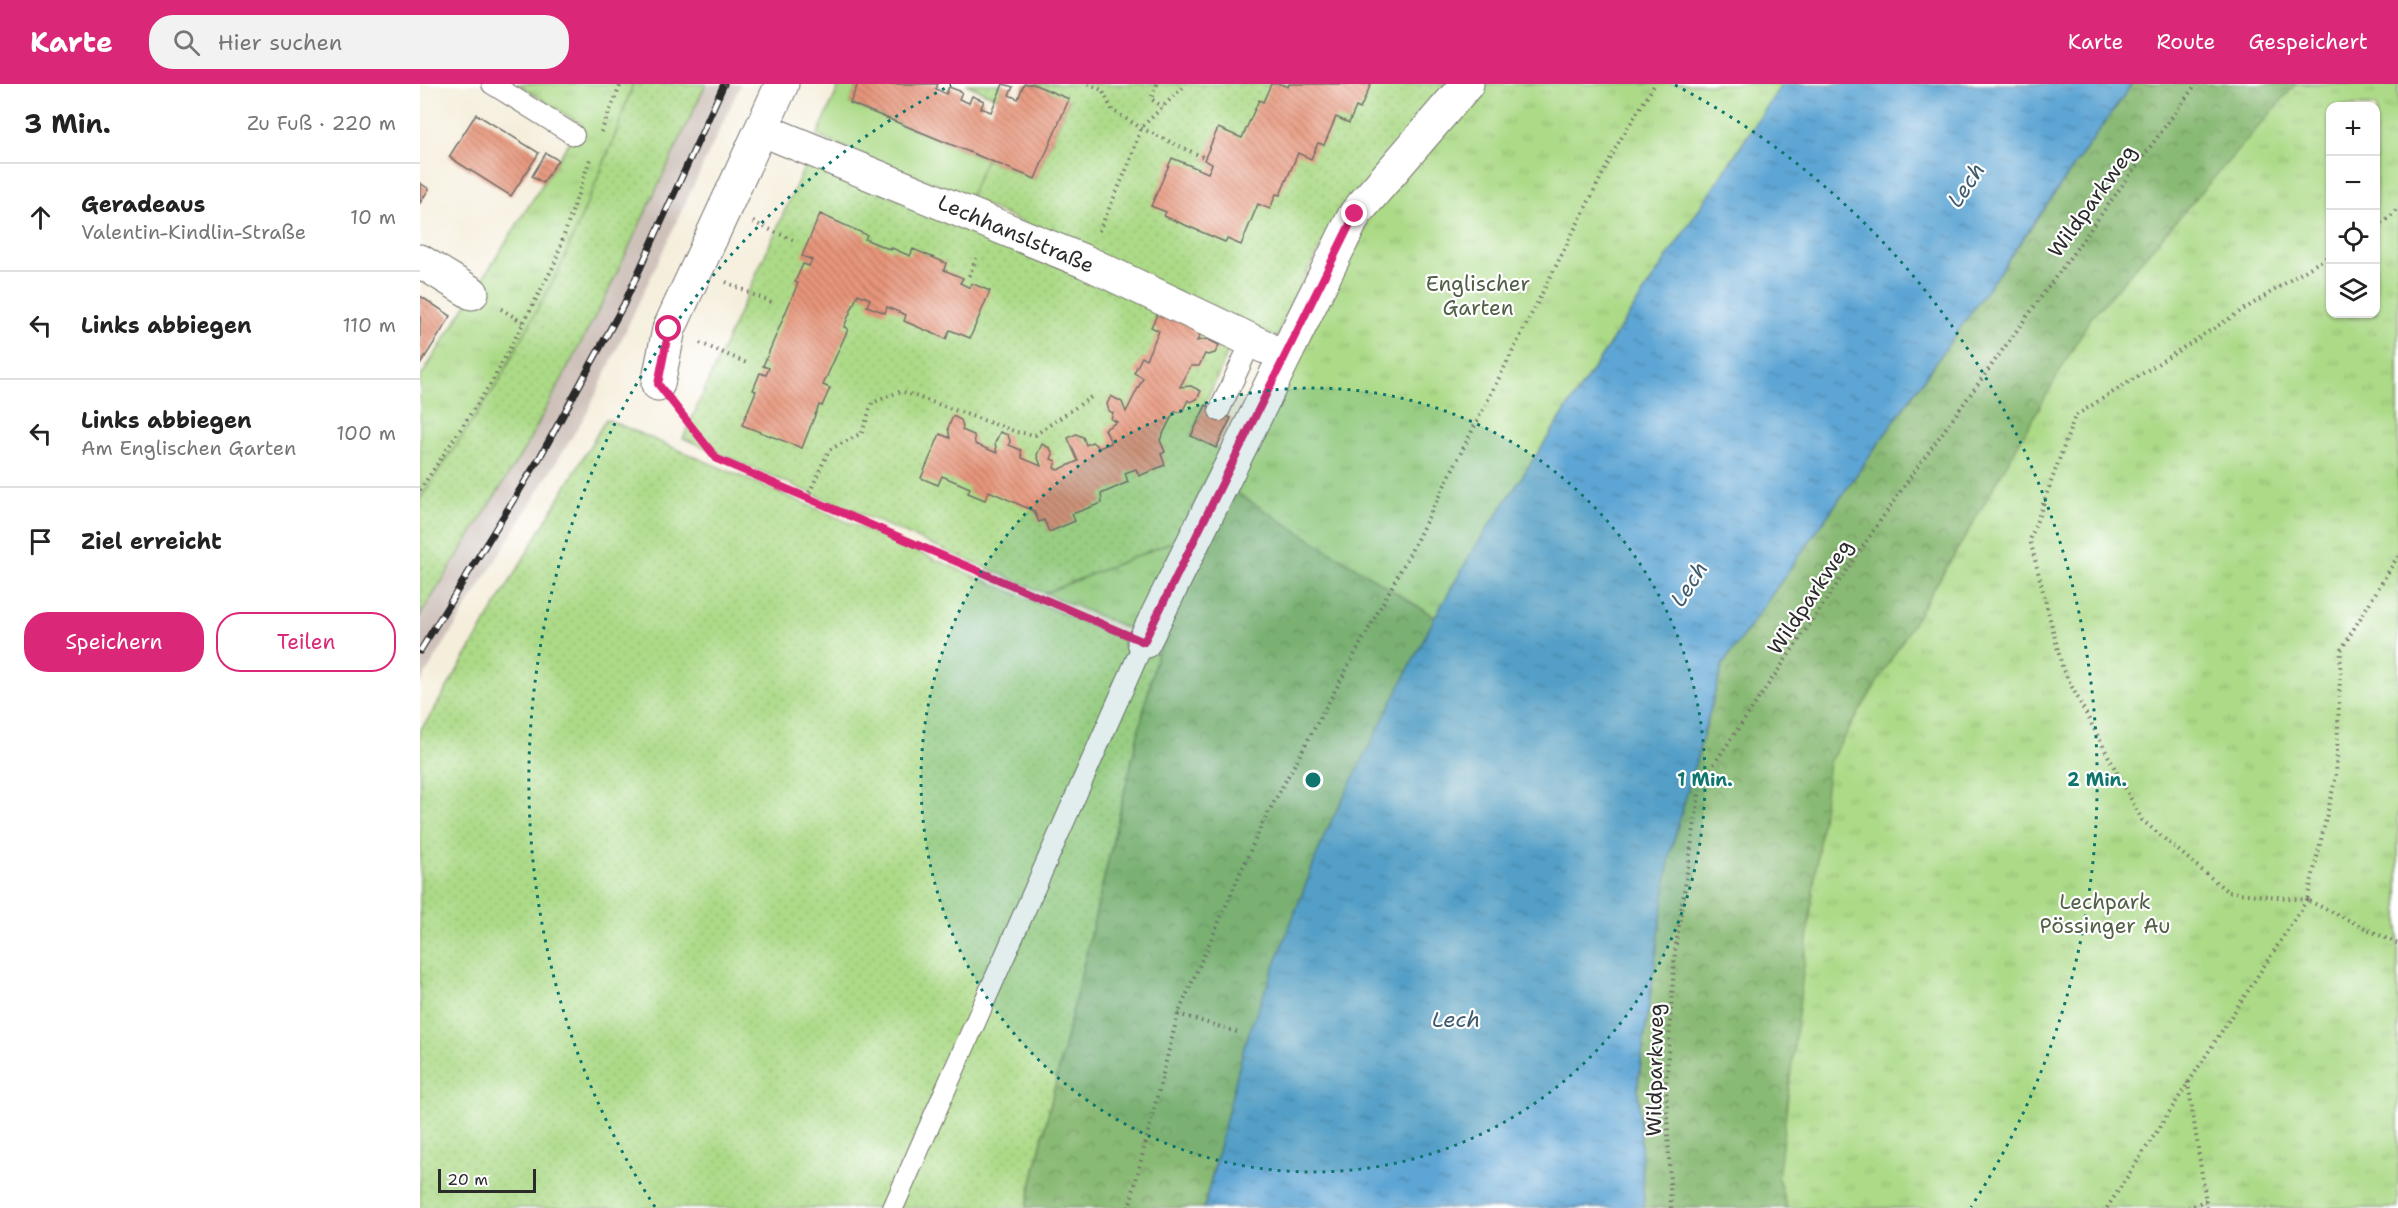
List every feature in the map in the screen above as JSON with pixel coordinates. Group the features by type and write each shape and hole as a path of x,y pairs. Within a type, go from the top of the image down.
{"street":[{"path":"658,384 669,329 724,208 763,130 782,84"},
{"path":"1144,642 1355,214 1467,84"},
{"name":"Lechhanslstraße","path":"763,130 1086,262 1259,343"},
{"path":"420,261 472,293"}],"lane":[{"path":"492,84 574,135"},
{"path":"1219,411 1259,343"},
{"path":"893,1208 1144,642"}],"path":[{"path":"598,138 621,84"},
{"path":"1088,84 1102,90 1112,110 1141,128 1205,158"},
{"path":"1157,84 1151,99 1163,107"},
{"path":"1086,262 1128,166 1141,128 1186,84"},
{"path":"1129,1208 1178,1014 1262,824 1409,555 1620,140 1654,84"},
{"name":"Wildparkweg","path":"1671,1208 1666,1072 1675,951 1701,783 1911,476 2196,84"},
{"path":"420,490 493,380 554,265 594,148"},
{"path":"2380,223 2390,217 2398,207"},
{"path":"724,208 793,240"},
{"path":"2326,258 2075,416 2030,540 2063,670 2142,820 2228,892 2307,900 2398,944"},
{"path":"696,268 774,304"},
{"path":"669,329 749,364"},
{"path":"658,384 717,459 1144,642"},
{"path":"807,498 829,450 862,433 872,403 901,391 1017,432 1035,435 1094,395"},
{"path":"2107,1208 2187,1081 2307,900 2336,776 2341,650 2398,556"},
{"path":"1178,1014 1237,1032"},
{"path":"2187,1081 2207,1208"},
{"path":"2188,1208 2206,1200"}],"shaded area":[{"path":"706,84 741,84 588,411 420,683 420,616 525,448 606,296"}],"green space":[{"path":"518,84 633,84 613,141 560,268 497,384 420,499 420,378 582,125"},
{"path":"633,84 706,84 606,296 525,448 420,616 420,499 497,384 560,268 613,141"},
{"path":"840,84 858,84 850,103 986,159 969,198 817,136"},
{"path":"966,84 1003,84 997,98"},
{"path":"1033,84 1447,84 1322,245 1292,300 1277,338 969,198 986,159 1035,179 1069,100"},
{"name":"Englischer Garten","path":"1482,84 1782,84 1470,555 1435,617 1234,491 1366,219"},
{"name":"Lechpark Pössinger Au","path":"2132,84 2398,84 2398,1208 1644,1208 1638,1084 1670,854 1723,664"},
{"name":"Lechpark Pössinger Au","path":"2296,84 2398,84 2398,1208 1787,1208 1778,1178 1829,762 1965,537 2090,319"},
{"path":"807,161 1098,282 1231,345 1191,436 1221,450 1177,540 1045,593 683,438"},
{"path":"606,419 1157,654 1026,1208 420,1208 420,730"},
{"path":"1234,491 1435,617 1325,834 1245,1043 1204,1208 1026,1208 1157,654"},
{"path":"1177,540 1134,631 1045,593"}],"water":[{"name":"Lech","path":"1782,84 2132,84 1723,664 1670,854 1638,1084 1644,1208 1204,1208 1245,1043 1325,834 1435,617 1470,555"}],"building":[{"path":"858,84 938,84 936,89 946,94 949,87 962,92 959,99 969,103 972,96 984,101 981,108 991,112 1003,84 1013,87 1009,95 1018,99 1024,84 1033,84 1069,99 1035,179 850,103"},
{"path":"1271,84 1288,87 1289,84 1371,84 1360,109 1356,107 1349,123 1336,117 1324,145 1318,143 1311,159 1298,153 1280,195 1276,194 1270,209 1258,204 1241,245 1227,239 1225,242 1164,216 1166,212 1151,206 1172,158 1208,173 1212,164 1204,160 1218,128 1242,138 1259,100 1263,102"},
{"path":"476,114 539,153 511,196 449,157"},
{"path":"546,153 558,160 543,183 532,176"},
{"path":"420,183 429,189 420,203"},
{"path":"820,214 867,235 865,239 891,250 892,248 910,256 913,249 946,263 944,270 963,278 960,283 970,288 971,283 990,291 970,338 950,330 946,339 904,321 906,315 887,307 885,313 867,306 870,299 858,294 844,327 848,329 823,385 830,388 822,406 819,405 802,448 742,425 756,391 753,390 760,373 766,375 769,368 763,366 798,283 795,282 803,264 809,266 812,260 802,256"},
{"path":"420,296 451,316 420,365"},
{"path":"1159,311 1202,331 1197,341 1207,339 1219,345 1215,353 1205,354 1199,366 1191,366 1180,387 1191,386 1201,391 1197,399 1191,402 1188,400 1182,412 1174,412 1160,440 1165,452 1161,454 1165,465 1139,476 1136,469 1125,473 1128,482 1101,494 1102,503 1072,514 1075,521 1049,532 1044,520 1039,522 1034,511 989,491 985,500 968,493 970,488 942,476 938,485 921,478 940,434 950,438 948,428 953,416 961,420 962,430 974,435 975,444 997,453 995,443 1000,432 1008,435 1009,445 1021,450 1022,458 1041,466 1037,455 1042,444 1050,448 1053,454 1051,459 1056,461 1054,468 1058,470 1078,461 1068,438 1076,434 1083,437 1086,445 1092,442 1099,448 1111,443 1105,429 1117,422 1111,419 1113,413 1109,411 1107,404 1111,396 1122,402 1126,412 1143,378 1134,373 1142,357 1146,359 1159,331 1151,327"},
{"path":"1206,405 1231,418 1216,448 1191,436"}],"railway":[{"path":"420,651 540,457 624,304 724,84"}],"route":[{"path":"669,329 658,384 717,459 1144,642 1355,214"}]}
